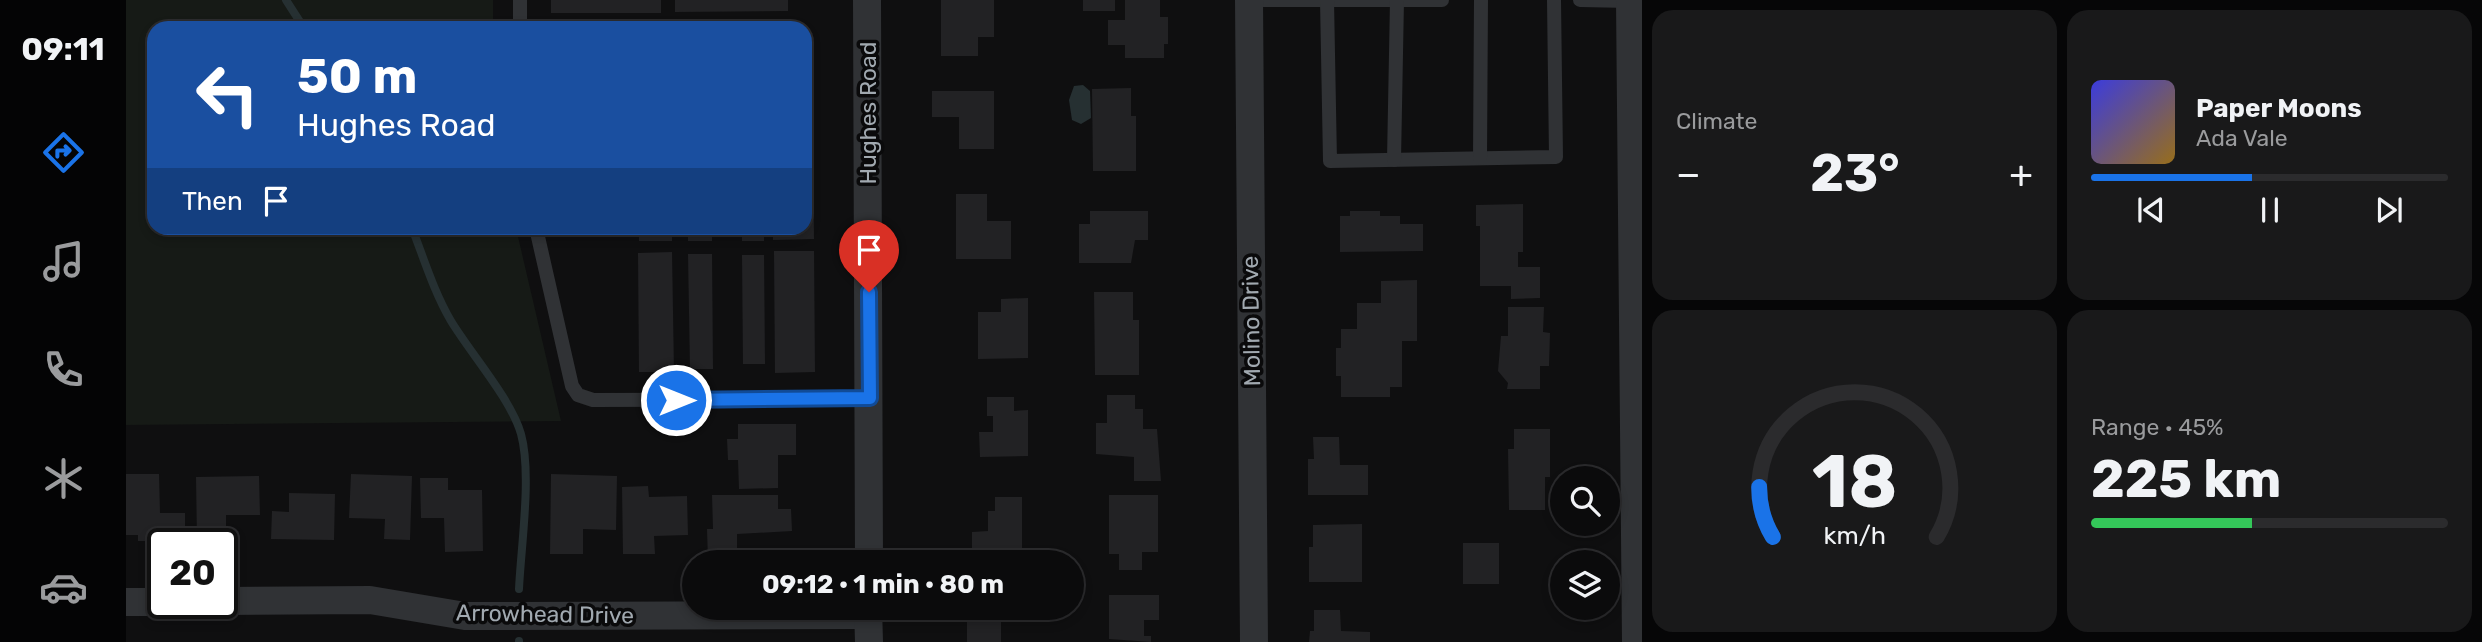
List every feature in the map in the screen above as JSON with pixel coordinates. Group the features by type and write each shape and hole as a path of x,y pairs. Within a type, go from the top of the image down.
{"street":[{"name":"Hughes Road","path":"867,0 869,550"},
{"name":"Molino Drive","path":"1249,0 1254,642"},
{"path":"1630,1 1636,642"},
{"name":"Arrowhead Drive","path":"238,601 370,600 465,616 868,621"},
{"path":"126,602 147,602"}],"lane":[{"path":"520,0 520,21"},
{"path":"1249,0 1443,0"},
{"path":"1327,0 1330,161 1556,158 1554,0"},
{"path":"1394,160 1396,0"},
{"path":"1480,159 1481,0"},
{"path":"1580,0 1630,1"},
{"path":"538,235 572,386 578,395 593,400 870,398"}],"shaded area":[{"path":"126,0 493,0 493,21 147,21 147,235 518,235 561,421 126,425"},
{"path":"1083,85 1090,91 1091,118 1081,124 1072,120 1069,100 1074,86"}],"building":[{"path":"551,0 661,0 661,13 551,13"},
{"path":"675,0 788,0 788,11 675,12"},
{"path":"941,0 994,0 994,37 978,37 978,56 941,56"},
{"path":"1083,0 1115,0 1115,11 1083,11"},
{"path":"1125,0 1160,0 1160,17 1168,17 1168,44 1164,44 1164,58 1125,58 1125,45 1108,45 1108,20 1125,20"},
{"path":"1131,88 1131,116 1136,116 1136,171 1093,171 1092,89"},
{"path":"932,91 994,91 994,149 959,149 959,117 932,117"},
{"path":"813,144 814,239 773,240 773,235 812,235"},
{"path":"956,194 987,194 987,221 1011,221 1011,259 956,259"},
{"path":"1523,204 1523,252 1518,252 1518,267 1540,267 1540,298 1511,299 1511,286 1480,286 1480,226 1476,226 1476,205"},
{"path":"1090,211 1148,211 1148,240 1135,240 1131,263 1079,263 1079,224 1090,224"},
{"path":"1350,211 1380,211 1380,216 1400,216 1400,224 1423,224 1423,251 1340,252 1340,216 1350,216"},
{"path":"639,235 672,235 672,241 639,241"},
{"path":"688,235 712,235 712,241 688,241"},
{"path":"742,235 764,235 764,241 742,241"},
{"path":"774,251 814,251 815,372 775,373"},
{"path":"672,252 674,372 639,372 638,253"},
{"path":"688,254 712,254 713,369 690,369"},
{"path":"742,255 764,255 765,364 743,364"},
{"path":"1417,280 1417,341 1402,341 1402,387 1390,387 1390,397 1341,397 1341,376 1336,376 1336,348 1341,348 1341,329 1357,329 1357,303 1381,303 1381,281"},
{"path":"1094,292 1133,292 1133,320 1139,320 1139,375 1095,375"},
{"path":"1028,298 1028,358 978,359 978,312 1001,312 1001,299"},
{"path":"1508,307 1544,307 1543,332 1550,333 1549,366 1540,366 1540,389 1507,389 1508,383 1498,371 1501,336 1508,336"},
{"path":"1107,395 1135,395 1135,409 1143,409 1143,429 1157,429 1161,481 1134,481 1134,457 1096,454 1096,423 1107,423"},
{"path":"987,397 1014,397 1014,411 1028,410 1028,456 980,457 979,432 993,432 993,416 987,416"},
{"path":"738,424 796,424 796,455 778,455 778,488 739,489 738,460 728,460 727,439 738,439"},
{"path":"1514,429 1550,429 1550,477 1545,477 1545,510 1509,510 1508,449 1514,449"},
{"path":"1313,437 1339,437 1340,465 1368,465 1368,495 1308,495 1308,459 1314,459"},
{"path":"126,474 159,474 160,513 185,513 185,528 147,528 147,541 138,541 138,535 126,535"},
{"path":"351,474 412,476 410,540 384,539 385,519 349,518"},
{"path":"551,474 617,476 616,530 583,529 583,554 550,554"},
{"path":"259,476 260,515 226,515 226,528 197,528 196,477"},
{"path":"420,478 448,478 448,490 482,490 483,551 445,552 444,518 421,518"},
{"path":"648,486 649,497 687,496 688,535 654,536 655,554 623,554 622,487"},
{"path":"289,493 335,494 334,540 271,539 272,511 289,512"},
{"path":"712,495 778,495 778,509 791,509 792,531 737,534 737,550 708,550 707,529 713,529"},
{"path":"1109,495 1158,495 1158,552 1142,552 1142,570 1119,570 1119,554 1109,554"},
{"path":"995,497 1022,497 1022,550 972,550 972,532 988,531 988,511 995,511"},
{"path":"1362,524 1362,582 1309,582 1309,547 1313,547 1313,525"},
{"path":"1463,543 1499,543 1499,584 1463,584"},
{"path":"1109,595 1159,595 1159,620 1144,620 1144,636 1151,636 1151,642 1109,639"},
{"path":"1314,610 1340,610 1341,631 1370,632 1370,642 1309,642 1310,631 1314,631"},
{"path":"1001,620 1001,642 967,642 967,621 951,621"}],"waterway":[{"path":"286,0 300,21"},
{"path":"415,235 445,310 509,406 521,434 526,489 519,589"}],"route":[{"path":"676,400 870,398 869,292"}]}
